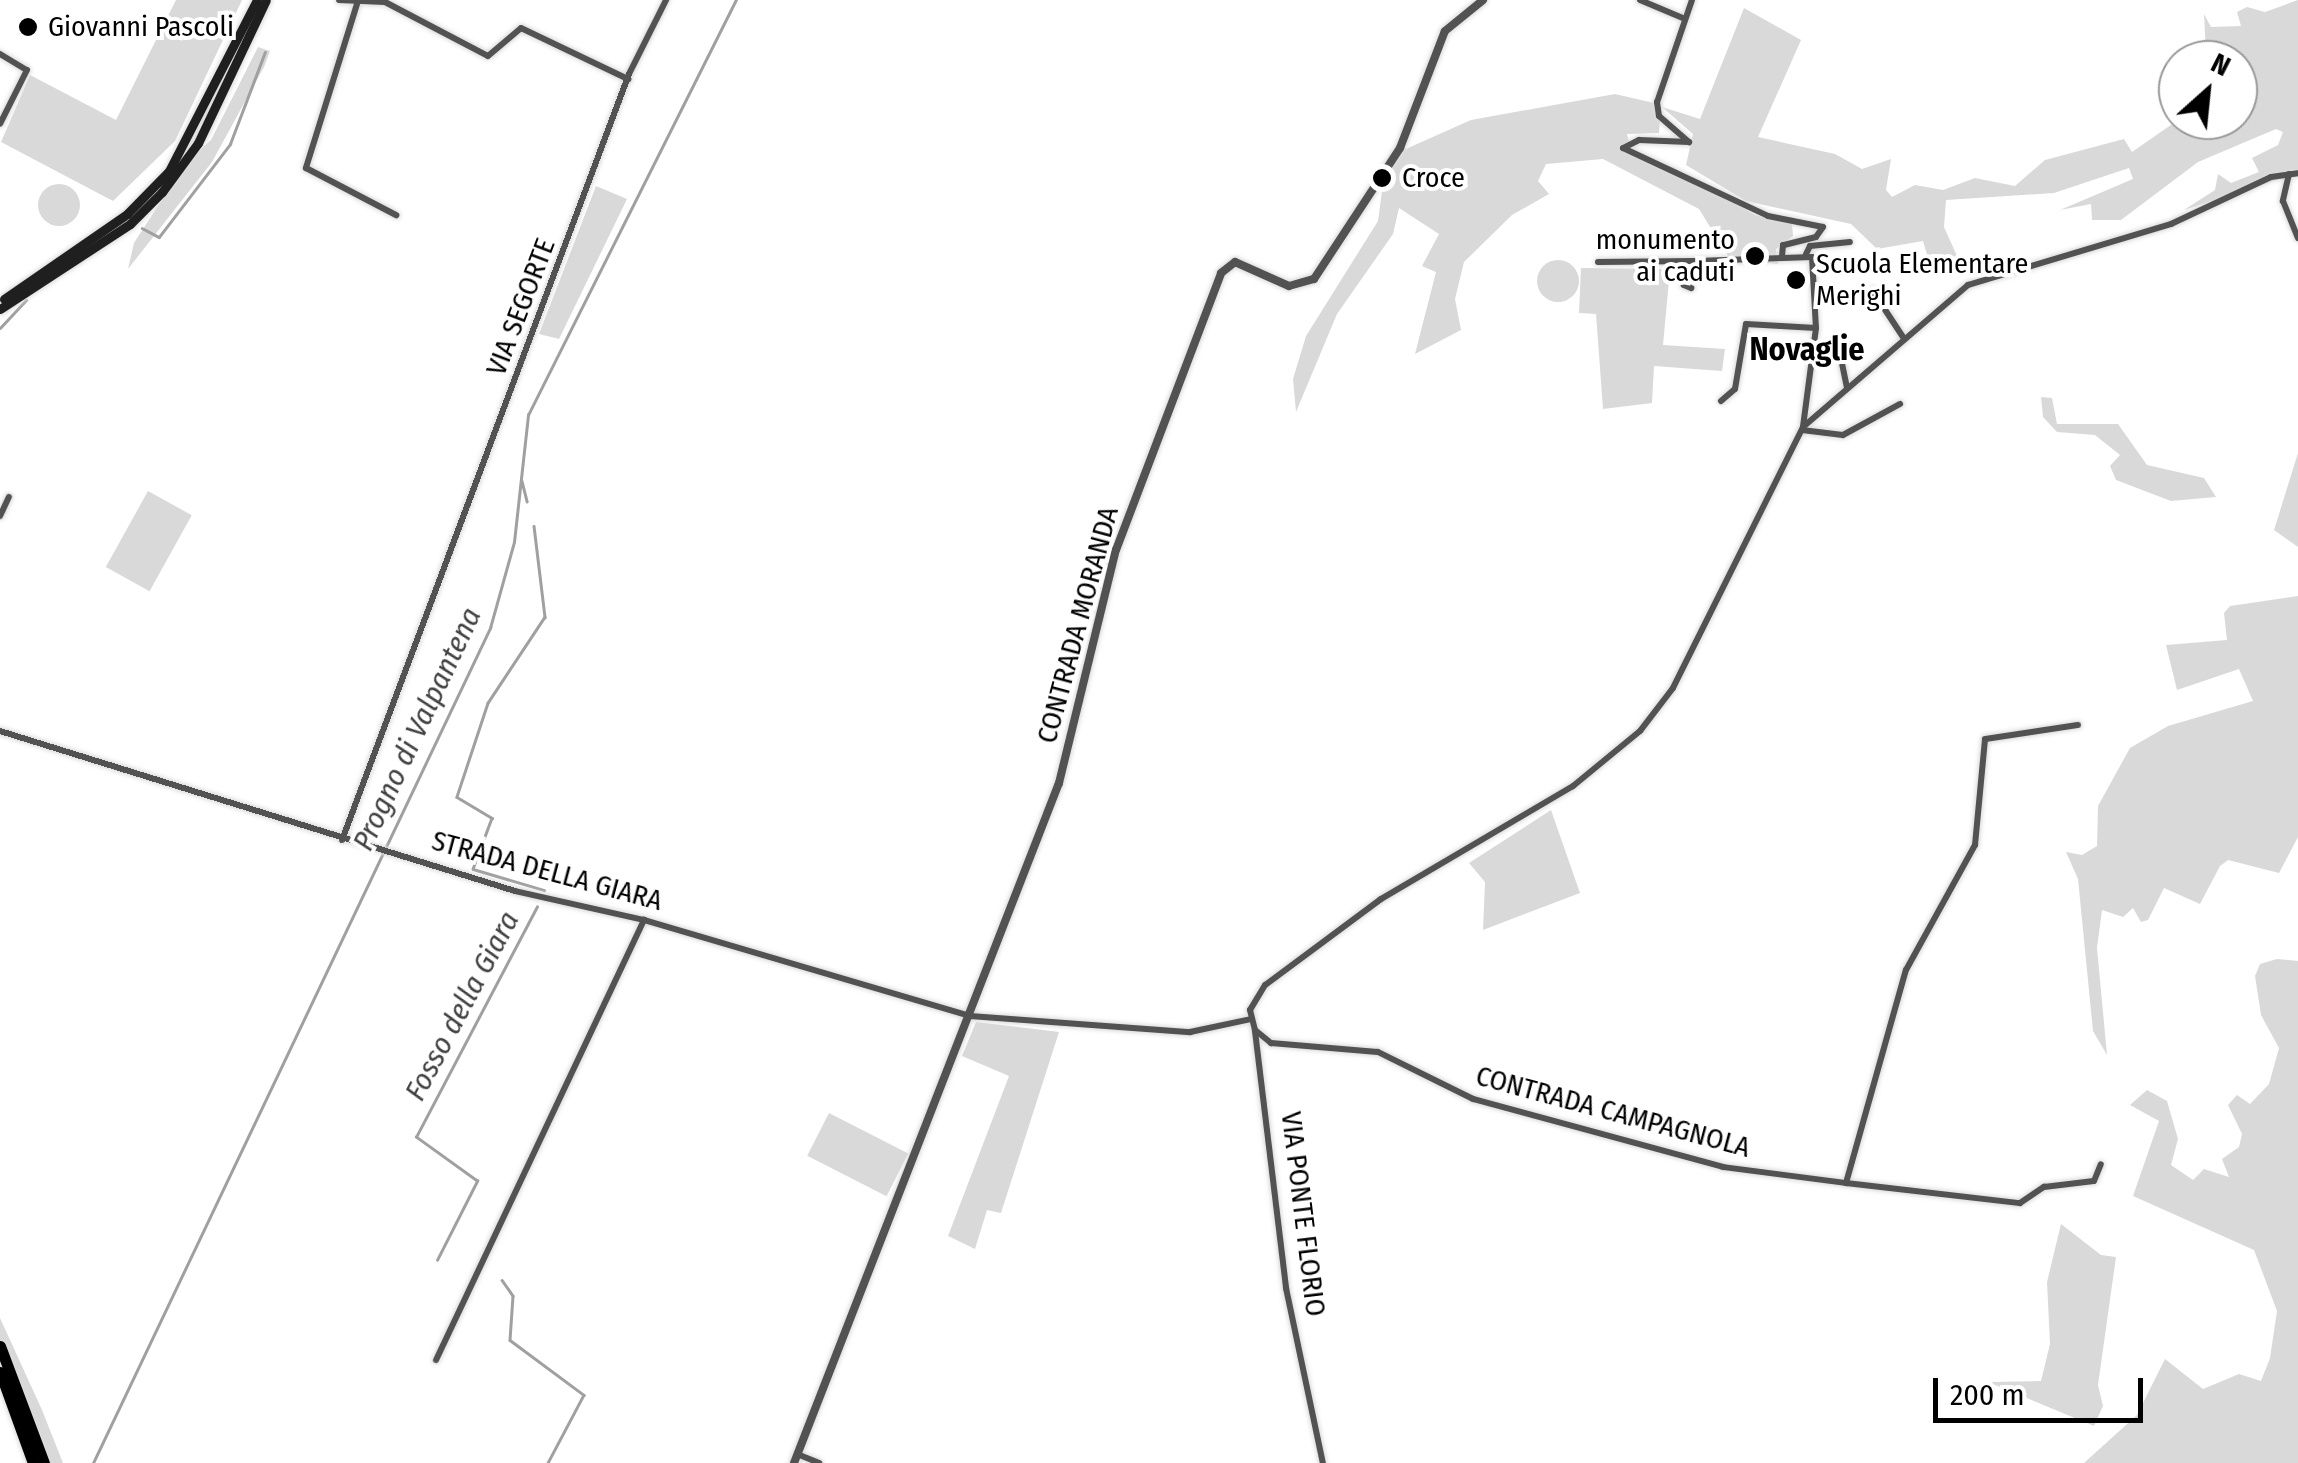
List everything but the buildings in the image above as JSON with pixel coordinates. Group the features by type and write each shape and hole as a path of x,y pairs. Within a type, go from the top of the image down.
{"highway":[{"path":"0,1346 44,1463"},
{"path":"0,1372 34,1463"}],"main road":[{"path":"0,305 96,236 180,156 264,2"},
{"path":"0,305 130,224 162,192 198,143 264,2"}],"street":[{"path":"338,0 357,4 385,2 488,56 521,28 628,79"},
{"name":"VIA SEGORTE","path":"342,840 628,79 666,0"},
{"name":"CONTRADA MORANDA","path":"796,1459 1071,746 1116,550 1221,274 1234,262 1289,286 1314,280 1400,148 1446,31 1483,0"},
{"path":"1640,0 1685,19"},
{"path":"1692,0 1657,102 1659,116 1689,142 1639,140 1624,148 1768,216 1823,226 1816,237 1783,245 1782,256"},
{"path":"357,4 306,168 396,215"},
{"path":"0,54 27,70 0,124"},
{"path":"2293,173 2283,201 2298,238"},
{"path":"1802,428 1944,300 1992,274 2171,224 2293,173"},
{"path":"1806,254 1810,246 1850,242"},
{"path":"1598,262 1806,254"},
{"path":"1255,1030 1251,1020 1265,985 1312,948 1573,786 1640,731 1673,688 1802,428 1816,328 1817,269 1806,254"},
{"path":"1691,288 1684,285 1696,260"},
{"path":"1872,290 1903,337"},
{"path":"1721,401 1735,389 1746,324 1816,328"},
{"path":"1838,344 1847,388"},
{"path":"1802,428 1843,436 1900,404"},
{"path":"0,516 9,497"},
{"path":"1846,1183 1906,970 1975,846 1985,739 2078,726"},
{"name":"STRADA DELLA GIARA","path":"0,731 515,892 644,920 970,1016"},
{"path":"436,1360 644,920"},
{"path":"970,1016 1190,1032 1251,1020"},
{"name":"CONTRADA CAMPAGNOLA","path":"1255,1030 1271,1043 1378,1052 1473,1099 1734,1170 2020,1203 2044,1187 2096,1182 2101,1164"},
{"name":"VIA PONTE FLORIO","path":"1255,1030 1286,1288 1323,1463"},
{"path":"796,1459 819,1463"}],"shaded area":[{"path":"176,0 242,0 175,141 113,201 1,142 30,75 116,120"},
{"path":"2298,0 2298,173 2184,210 2215,190 2218,174 2231,183 2259,172 2252,158 2278,145 2283,132 2276,129 2258,137 2258,40 2205,40 2204,14 2211,27 2241,26 2237,12 2247,7 2265,12"},
{"path":"1744,8 1801,40 1758,137 1835,154 1862,169 1891,159 1886,190 1892,197 1915,185 1943,190 1975,178 2015,186 2045,160 2124,139 2132,152 2158,134 2158,140 2250,140 2198,162 2121,220 2092,220 2091,204 2060,210 2133,179 2129,168 2054,193 1946,200 1944,227 1957,256 1930,265 1923,241 1877,249 1851,224 1746,201 1686,165 1693,134 1662,107 1700,119"},
{"path":"258,47 270,51 264,67 212,162 128,269 134,243 187,161 211,140"},
{"path":"1615,94 1654,103 1660,120 1659,133 1627,134 1632,155 1673,167 1755,215 1792,224 1793,236 1776,249 1778,264 1730,259 1699,209 1603,159 1546,164 1538,181 1549,194 1512,215 1464,262 1455,299 1461,330 1415,354 1436,272 1422,266 1439,234 1399,208 1393,234 1337,314 1296,412 1293,379 1306,336 1378,221 1384,176 1399,152 1471,120"},
{"path":"59,184 74,190 80,205 74,220 59,226 44,220 38,205 44,190"},
{"path":"596,186 627,199 559,339 539,334"},
{"path":"1558,260 1573,266 1579,281 1573,296 1558,302 1543,296 1537,281 1543,266"},
{"path":"1581,268 1670,269 1663,345 1725,349 1722,371 1654,366 1652,403 1603,409 1596,314 1579,313"},
{"path":"2041,397 2052,398 2057,424 2118,424 2147,465 2204,478 2216,497 2171,501 2116,480 2110,466 2120,455 2095,435 2057,432 2043,417"},
{"path":"2298,453 2298,547 2274,530"},
{"path":"148,491 192,515 150,591 106,567"},
{"path":"2298,596 2298,837 2279,873 2228,860 2220,866 2200,904 2164,888 2148,920 2141,922 2133,908 2123,917 2102,910 2097,948 2107,1055 2093,1031 2078,879 2066,852 2082,855 2097,846 2098,806 2130,748 2168,726 2253,701 2239,669 2177,690 2166,645 2227,640 2224,613 2230,606"},
{"path":"1551,810 1580,893 1483,930 1485,882 1469,863"},
{"path":"2277,959 2298,961 2298,1463 2084,1463 2137,1415 2165,1359 2203,1389 2239,1374 2261,1381 2270,1358 2277,1311 2254,1250 2133,1196 2159,1121 2130,1105 2147,1090 2167,1101 2178,1139 2171,1165 2193,1180 2204,1169 2229,1177 2222,1159 2239,1147 2242,1134 2228,1105 2237,1095 2250,1104 2269,1084 2279,1048 2261,1015 2255,976 2260,964"},
{"path":"976,1022 1059,1032 1001,1213 987,1210 975,1249 948,1236 1009,1076 962,1056"},
{"path":"829,1113 908,1153 887,1196 807,1156"},
{"path":"2061,1224 2101,1255 2116,1257 2098,1385 2103,1406 2094,1426 1988,1382 2041,1381 2050,1344 2047,1282"},
{"path":"0,1318 63,1463 46,1463 0,1340"}],"waterway":[{"name":"Progno di Valpantena","path":"93,1463 490,628 514,542 528,415 736,0"},
{"path":"142,228 159,237 230,144 265,52"},
{"path":"0,328 26,300"},
{"name":"Fosso della Giara","path":"522,481 527,501"},
{"name":"Fosso della Giara","path":"534,526 545,617 488,703 457,797 492,818 473,869 544,890"},
{"name":"Fosso della Giara","path":"437,1260 477,1181 416,1137 537,907"},
{"name":"Fosso della Giara","path":"502,1280 513,1296 510,1340 584,1395 548,1463"}],"place":[{"name":"Giovanni Pascoli","path":"28,27"},
{"name":"Croce","path":"1382,178"},
{"name":"monumento ai caduti","path":"1755,256"},
{"name":"Scuola Elementare Merighi","path":"1796,280"}],"district":[{"name":"Novaglie","path":"1807,349"}]}
